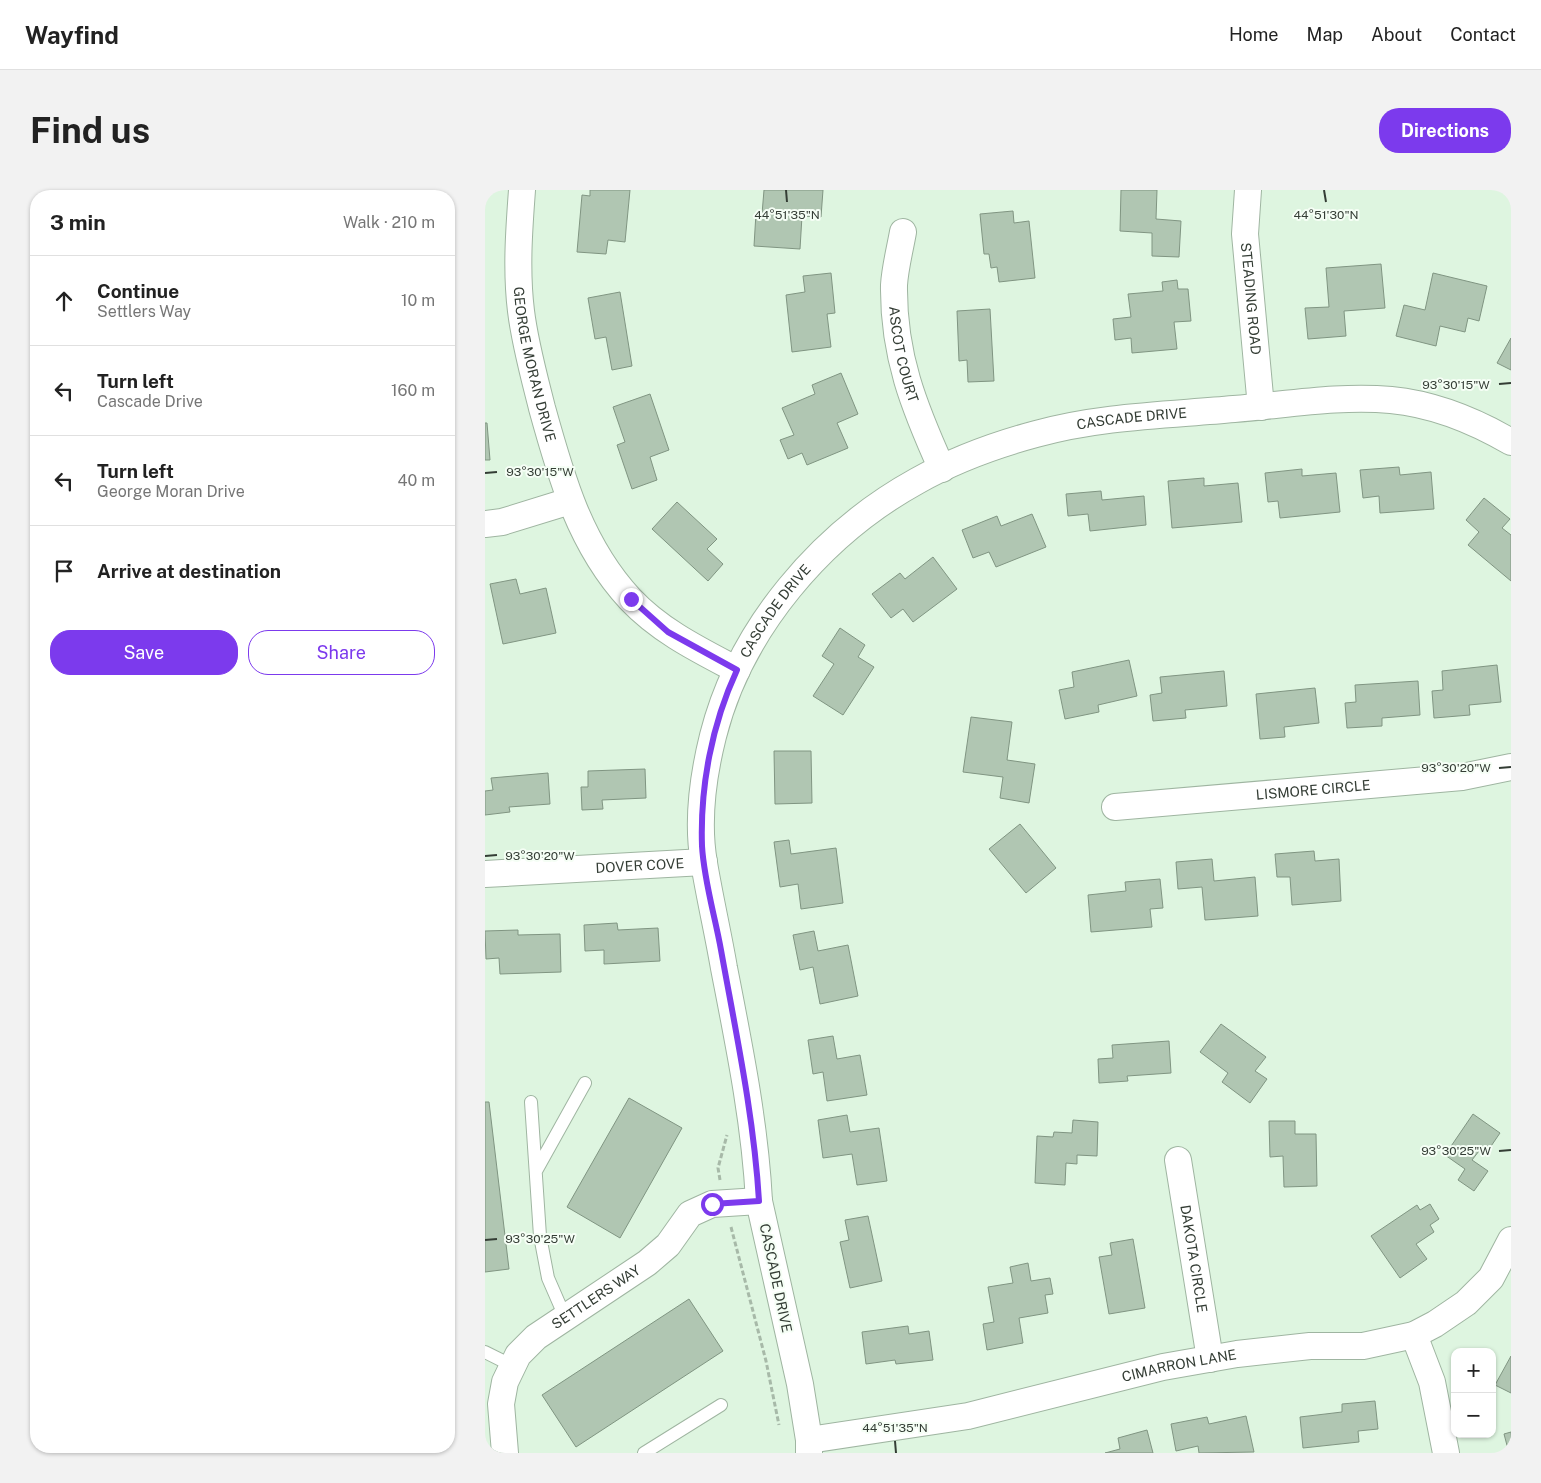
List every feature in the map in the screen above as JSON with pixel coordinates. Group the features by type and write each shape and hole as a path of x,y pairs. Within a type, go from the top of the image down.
{"street":[{"name":"GEORGE MORAN DRIVE","path":"522,190 518,245 521,312 534,376 560,475 570,500 601,562 631,599 668,632 737,670"},
{"name":"STEADING ROAD","path":"1248,190 1245,234 1261,407"},
{"name":"ASCOT COURT","path":"903,232 894,283 896,334 906,383 942,469"},
{"name":"CASCADE DRIVE","path":"809,1447 800,1384 759,1201 757,1171 737,1034 704,862 703,788 713,735 737,670 758,632 783,596 813,562 862,518 916,481 976,453 1039,433 1105,421 1341,400 1391,400 1441,410 1489,429 1511,442"},
{"path":"485,524 503,522 570,500"},
{"name":"LISMORE CIRCLE","path":"1115,807 1462,777 1511,767"},
{"name":"DOVER COVE","path":"485,874 704,862"},
{"name":"DAKOTA CIRCLE","path":"1178,1160 1210,1359"},
{"name":"SETTLERS WAY","path":"505,1453 501,1404 505,1382 518,1356 536,1337 647,1263 668,1245 690,1214 712,1204 759,1201"},
{"name":"CIMARRON LANE","path":"809,1447 968,1416 1163,1367 1310,1346 1363,1346 1414,1335 1435,1324 1466,1303 1491,1278 1511,1240"},
{"path":"1414,1335 1432,1382 1446,1453"}],"lane":[{"path":"536,1171 585,1083"},
{"path":"531,1102 541,1236 548,1278 565,1318"},
{"path":"485,1352 513,1366"},
{"path":"644,1453 721,1405"}],"building":[{"path":"590,190 630,190 625,242 608,240 606,254 577,252 582,195 590,196"},
{"path":"764,190 823,190 821,217 802,216 800,249 754,246 756,213 762,214"},
{"path":"1121,190 1157,190 1156,219 1181,221 1179,257 1152,256 1152,233 1120,231"},
{"path":"1013,211 1014,223 1029,221 1035,278 999,282 997,267 991,268 989,254 984,254 980,214"},
{"path":"1381,264 1385,308 1344,311 1346,336 1308,339 1305,308 1329,307 1326,268"},
{"path":"831,273 835,313 827,314 831,347 792,352 786,295 805,292 803,276"},
{"path":"1433,273 1487,286 1479,321 1468,318 1465,332 1440,326 1436,346 1396,336 1404,305 1425,310"},
{"path":"1177,280 1178,289 1188,289 1191,321 1174,322 1177,349 1132,353 1131,338 1115,340 1113,319 1131,317 1128,294 1163,291 1162,282"},
{"path":"620,292 632,366 612,370 606,337 595,339 588,298"},
{"path":"990,309 994,381 968,382 967,360 959,361 957,311"},
{"path":"1511,338 1511,370 1497,363"},
{"path":"841,373 858,414 837,423 848,448 807,465 802,453 788,459 780,440 794,435 782,408 815,394 812,385"},
{"path":"650,394 669,450 650,457 657,480 632,489 617,445 625,442 613,407"},
{"path":"485,423 487,423 490,460 485,460"},
{"path":"1399,467 1400,475 1431,472 1434,509 1380,513 1379,496 1363,498 1360,470"},
{"path":"1302,469 1302,476 1336,473 1340,512 1280,518 1278,501 1268,502 1265,473"},
{"path":"1204,478 1204,486 1238,483 1242,522 1172,528 1168,481"},
{"path":"1101,491 1102,500 1144,496 1146,525 1090,531 1088,514 1068,516 1066,494"},
{"path":"1484,498 1510,519 1502,528 1511,535 1511,581 1468,545 1479,532 1466,520"},
{"path":"677,502 717,539 707,549 723,564 708,581 652,529"},
{"path":"1032,514 1046,547 996,567 989,552 973,558 962,530 997,516 1001,526"},
{"path":"933,557 957,589 913,622 903,609 891,618 872,594 900,573 905,579"},
{"path":"516,579 520,594 546,588 556,633 503,644 490,584"},
{"path":"840,628 865,645 858,657 874,667 843,715 813,696 834,664 822,656"},
{"path":"1129,660 1137,696 1098,705 1099,712 1065,719 1059,690 1074,687 1072,672"},
{"path":"1497,665 1501,702 1469,705 1470,715 1434,718 1432,691 1443,690 1442,671"},
{"path":"1224,671 1227,706 1185,710 1186,718 1153,721 1150,695 1162,693 1160,677"},
{"path":"1418,681 1420,715 1382,718 1382,726 1347,728 1345,703 1356,702 1355,685"},
{"path":"1315,688 1319,723 1284,727 1285,737 1260,739 1256,694"},
{"path":"971,717 1012,722 1007,760 1035,764 1029,803 1000,798 1003,777 963,772"},
{"path":"774,751 811,751 812,803 775,804"},
{"path":"645,769 646,798 602,800 603,809 582,810 581,787 588,787 588,771"},
{"path":"548,773 550,804 509,807 510,812 485,815 485,791 493,790 491,778"},
{"path":"1020,824 1056,868 1026,893 989,849"},
{"path":"789,840 791,854 836,848 843,903 801,909 798,884 780,887 774,842"},
{"path":"1314,851 1315,861 1339,859 1341,901 1292,905 1290,877 1277,877 1275,854"},
{"path":"1212,859 1214,881 1255,877 1258,916 1205,920 1202,887 1178,889 1176,862"},
{"path":"1160,879 1163,908 1150,909 1152,927 1091,932 1088,895 1126,891 1125,882"},
{"path":"617,923 618,930 658,928 660,961 604,964 604,950 585,951 584,925"},
{"path":"518,930 518,935 560,934 561,972 500,974 499,958 486,959 485,931"},
{"path":"814,931 818,951 848,945 858,996 820,1004 813,967 800,970 793,935"},
{"path":"1221,1024 1266,1057 1255,1071 1267,1079 1250,1103 1222,1082 1228,1073 1200,1052"},
{"path":"833,1036 837,1059 860,1055 867,1095 827,1101 823,1072 813,1074 808,1040"},
{"path":"1169,1041 1171,1073 1127,1076 1128,1081 1099,1083 1098,1059 1113,1058 1112,1045"},
{"path":"629,1098 682,1128 620,1238 567,1207"},
{"path":"485,1102 489,1102 509,1269 485,1272"},
{"path":"1473,1114 1500,1133 1485,1155 1479,1151 1472,1160 1488,1171 1474,1191 1458,1180 1465,1169 1445,1155"},
{"path":"847,1115 850,1132 879,1128 887,1181 857,1185 852,1154 823,1158 818,1120"},
{"path":"1073,1120 1098,1122 1097,1156 1077,1155 1077,1164 1066,1163 1065,1185 1035,1183 1037,1136 1053,1137 1054,1132 1072,1133"},
{"path":"1269,1121 1295,1121 1295,1134 1316,1134 1317,1186 1284,1187 1283,1156 1270,1157"},
{"path":"1430,1204 1439,1219 1430,1225 1434,1232 1416,1244 1427,1259 1400,1278 1371,1236 1417,1205 1420,1210"},
{"path":"868,1216 882,1281 850,1288 840,1242 849,1240 845,1220"},
{"path":"1133,1239 1145,1308 1109,1314 1099,1257 1112,1255 1110,1243"},
{"path":"1028,1263 1031,1281 1050,1278 1053,1294 1045,1295 1048,1313 1019,1318 1023,1343 987,1350 983,1324 994,1322 988,1287 1013,1283 1010,1267"},
{"path":"689,1299 723,1351 576,1447 542,1395"},
{"path":"908,1326 909,1334 929,1331 933,1360 896,1364 895,1360 866,1364 862,1332"},
{"path":"1511,1356 1511,1393 1496,1386"},
{"path":"1375,1401 1378,1429 1358,1431 1359,1442 1303,1448 1300,1417 1342,1412 1342,1404"},
{"path":"1246,1416 1254,1452 1199,1453 1198,1446 1176,1451 1171,1424 1207,1417 1209,1424"},
{"path":"1147,1430 1153,1453 1105,1453 1120,1449 1118,1438"},
{"path":"1511,1432 1511,1453 1509,1453 1504,1434"}],"route":[{"path":"631,599 668,632 737,670 713,735 703,788 702,846 737,1034 757,1171 759,1201 712,1204"}]}
